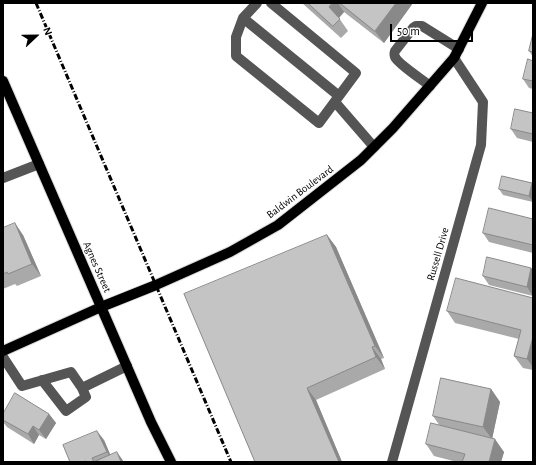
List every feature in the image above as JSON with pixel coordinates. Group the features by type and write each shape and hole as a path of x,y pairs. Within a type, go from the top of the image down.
{"main road":[{"name":"Baldwin Boulevard","path":"3,351 230,252 278,225 361,160 394,128 456,53 482,3"},
{"name":"Agnes Street","path":"3,81 151,422 171,462"}],"street":[{"path":"256,3 243,18 236,37 236,56 319,122 356,73 271,3"},
{"path":"243,18 337,99 374,147"},
{"path":"430,86 401,64 394,55 395,51 412,28 422,26 456,53"},
{"name":"Russell Drive","path":"392,462 482,145 483,102 456,53"},
{"path":"3,178 39,164"},
{"path":"3,357 22,386 42,380 71,372 82,388 86,397 66,411 42,380"},
{"path":"82,388 127,366"}],"building":[{"path":"308,3 332,3 329,7 340,19 333,26"},
{"path":"340,3 396,3 375,31"},
{"path":"533,34 533,52 529,51"},
{"path":"528,59 533,61 533,81 523,79"},
{"path":"515,109 533,113 533,134 511,129"},
{"path":"502,176 532,183 529,196 499,189"},
{"path":"489,208 533,219 533,245 483,233"},
{"path":"15,223 32,264 8,274 7,272 3,274 3,228"},
{"path":"327,235 375,346 372,347 376,357 307,388 339,462 255,462 184,294"},
{"path":"487,257 531,268 527,287 483,276"},
{"path":"456,278 533,298 533,337 527,359 514,356 521,330 447,311"},
{"path":"441,378 491,389 483,427 433,416"},
{"path":"15,393 49,414 39,430 33,426 28,434 3,420 3,414"},
{"path":"431,423 495,439 489,462 462,462 465,454 426,444"},
{"path":"97,431 107,452 92,458 94,462 70,462 63,445"},
{"path":"117,452 121,462 94,462"}],"railway":[{"path":"36,3 231,462"}]}
